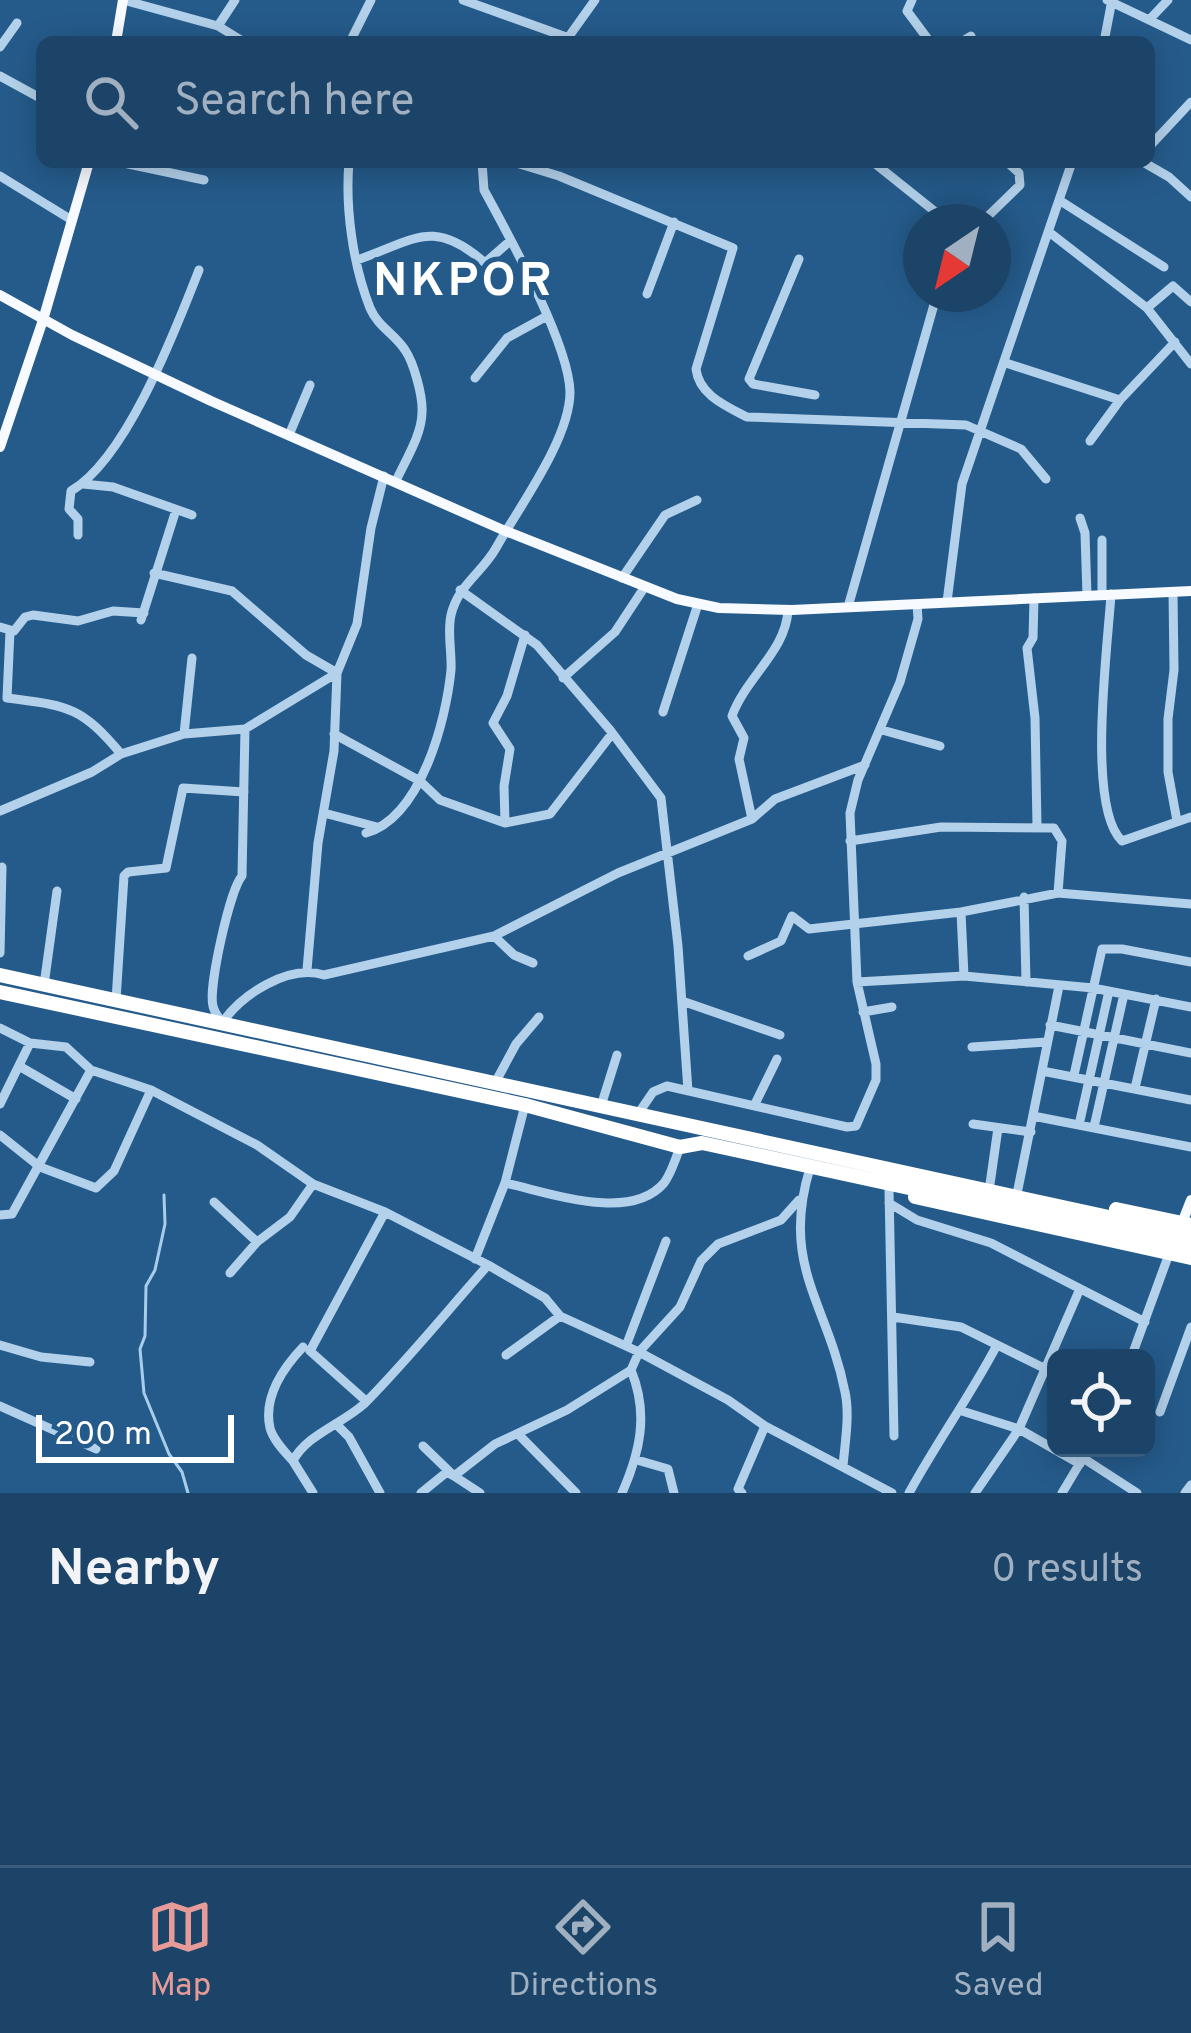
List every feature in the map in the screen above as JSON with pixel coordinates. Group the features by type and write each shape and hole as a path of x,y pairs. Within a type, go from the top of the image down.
{"highway":[{"path":"0,975 638,1114 805,1161 889,1197 1191,1258"},
{"path":"0,992 525,1105 680,1147 702,1143 805,1161 1106,1223 1191,1249"},
{"path":"805,1161 990,1184 1188,1227"},
{"path":"1106,1223 1188,1227"}],"main road":[{"path":"117,36 123,0"},
{"path":"0,447 87,168"},
{"path":"0,295 153,374 290,436 644,589 698,604 788,610 1191,591"},
{"path":"1188,1227 1191,1200"}],"street":[{"path":"123,0 218,26 234,36"},
{"path":"218,26 235,0"},
{"path":"353,36 371,0"},
{"path":"463,0 557,36"},
{"path":"570,36 595,0"},
{"path":"912,0 907,11 926,36"},
{"path":"1149,20 1168,0"},
{"path":"1105,36 1110,1 1191,40"},
{"path":"0,47 17,23"},
{"path":"0,76 36,96"},
{"path":"1155,141 1191,102"},
{"path":"147,168 204,180"},
{"path":"307,970 337,673 357,624 371,528 390,479 421,422 422,404 405,350 370,308 357,260 350,168"},
{"path":"366,833 381,829 412,797 420,781 444,707 451,670 450,618 460,590 495,550 568,415 570,388 547,316 484,190 482,168"},
{"path":"529,168 734,248 696,369 698,380 719,403 747,417 980,428 1022,449 1046,479"},
{"path":"880,168 926,204"},
{"path":"1000,204 1020,185 1014,168"},
{"path":"947,602 962,484 1070,168"},
{"path":"1152,168 1190,194"},
{"path":"0,176 70,219"},
{"path":"1060,200 1164,267"},
{"path":"647,295 674,222"},
{"path":"1049,232 1147,308 1191,364"},
{"path":"357,260 433,233 462,242 485,262 508,242"},
{"path":"799,259 749,379 753,384 815,395"},
{"path":"77,535 78,519 70,512 69,495 113,447 164,359 199,270"},
{"path":"1147,308 1173,286 1191,302"},
{"path":"848,607 932,312"},
{"path":"475,378 507,338 547,316"},
{"path":"1090,441 1120,400 1175,342"},
{"path":"1006,363 1120,400"},
{"path":"290,436 310,385"},
{"path":"83,484 113,487 191,515"},
{"path":"622,578 665,514 697,500"},
{"path":"121,754 86,716 56,704 7,698 5,629 34,615 78,621 112,611 143,616 176,510"},
{"path":"1080,518 1085,533 1087,596"},
{"path":"1102,541 1107,595 1100,721 1106,793 1116,835 1122,841 1191,817"},
{"path":"154,573 232,591 306,655 337,673"},
{"path":"563,678 615,632 644,589"},
{"path":"460,590 525,635 661,798 688,1091"},
{"path":"1173,592 1168,772 1177,821"},
{"path":"1034,598 1033,638 1028,648 1036,718 1037,826"},
{"path":"663,712 698,604"},
{"path":"638,1114 658,1088 856,1126 876,1080 875,1053 857,982 850,812 910,650 917,604"},
{"path":"752,819 740,759 744,738 732,716 746,686 784,636 788,610"},
{"path":"505,823 510,749 493,723 508,696 525,635"},
{"path":"184,734 192,658"},
{"path":"0,811 92,772 121,754 184,734 245,729 337,673"},
{"path":"245,729 242,876 236,880 225,918 212,1004 222,1023 235,1006 269,984 307,970 324,975 494,936 668,850 752,819 776,799 865,764"},
{"path":"882,730 940,746"},
{"path":"334,734 420,781 440,800 505,823 550,814 611,735"},
{"path":"116,1000 124,876 166,868 183,788 244,792"},
{"path":"324,813 381,829"},
{"path":"850,842 941,827 1054,828 1060,833 1058,893"},
{"path":"0,953 2,868"},
{"path":"44,985 57,891"},
{"path":"748,956 781,941 792,916 809,929 852,927 1058,893 1191,904"},
{"path":"1024,897 1026,982"},
{"path":"961,912 964,976"},
{"path":"494,936 514,955 533,963"},
{"path":"1074,1076 1106,947 1191,962"},
{"path":"308,956 324,975"},
{"path":"857,982 964,976 1093,988 1191,1007"},
{"path":"1018,1189 1059,986"},
{"path":"1079,1125 1109,991"},
{"path":"1094,1127 1124,994"},
{"path":"1135,1088 1156,999"},
{"path":"682,1001 780,1035"},
{"path":"863,1012 892,1007"},
{"path":"495,1083 516,1044 538,1017"},
{"path":"1050,1025 1191,1053"},
{"path":"0,1028 30,1043 66,1047 91,1070 151,1090 278,1157 313,1184 385,1212 488,1264 544,1298 560,1316 639,1352 892,1493"},
{"path":"972,1047 1047,1042"},
{"path":"0,1104 30,1043"},
{"path":"601,1106 617,1055"},
{"path":"755,1104 777,1059"},
{"path":"19,1066 76,1099"},
{"path":"0,1215 12,1214 91,1070"},
{"path":"1042,1070 1191,1100"},
{"path":"0,1135 40,1167 96,1189 114,1171 151,1090"},
{"path":"475,1259 505,1183 525,1105"},
{"path":"1033,1115 1191,1147"},
{"path":"973,1124 1031,1132"},
{"path":"990,1184 998,1127"},
{"path":"505,1183 609,1206 628,1203 663,1185 680,1147"},
{"path":"805,1161 800,1200 804,1273 833,1345 847,1397 843,1466"},
{"path":"230,1274 257,1243 290,1217 313,1184"},
{"path":"889,1197 916,1220 991,1243 1145,1322"},
{"path":"889,1197 894,1436"},
{"path":"454,1476 495,1444 631,1370 639,1352 680,1307 701,1261 718,1244 781,1220 800,1200"},
{"path":"214,1202 257,1243"},
{"path":"366,1401 310,1352 385,1212"},
{"path":"626,1346 666,1241"},
{"path":"1134,1349 1169,1254"},
{"path":"293,1461 366,1401 488,1264"},
{"path":"1059,1349 1079,1291"},
{"path":"506,1355 560,1316"},
{"path":"892,1317 961,1327 1047,1369"},
{"path":"1160,1412 1191,1327"},
{"path":"0,1345 41,1357 90,1363"},
{"path":"909,1493 937,1443 962,1411 997,1345"},
{"path":"304,1347 284,1366 270,1409 270,1430 313,1493"},
{"path":"622,1493 637,1460 643,1426 639,1389 631,1370"},
{"path":"975,1493 1047,1378"},
{"path":"0,1406 96,1449"},
{"path":"962,1411 1047,1441"},
{"path":"338,1426 380,1493"},
{"path":"742,1493 738,1489 765,1426"},
{"path":"518,1434 576,1493"},
{"path":"423,1446 454,1476"},
{"path":"1061,1493 1084,1457 1137,1493"},
{"path":"637,1460 668,1469 674,1493"},
{"path":"421,1493 447,1472 480,1493"},
{"path":"1185,1493 1191,1486"}],"waterway":[{"path":"164,1195 165,1224 155,1270 146,1286 145,1336 140,1349 144,1393 188,1493"}],"district":[{"name":"NKPOR","path":"464,283"}]}
